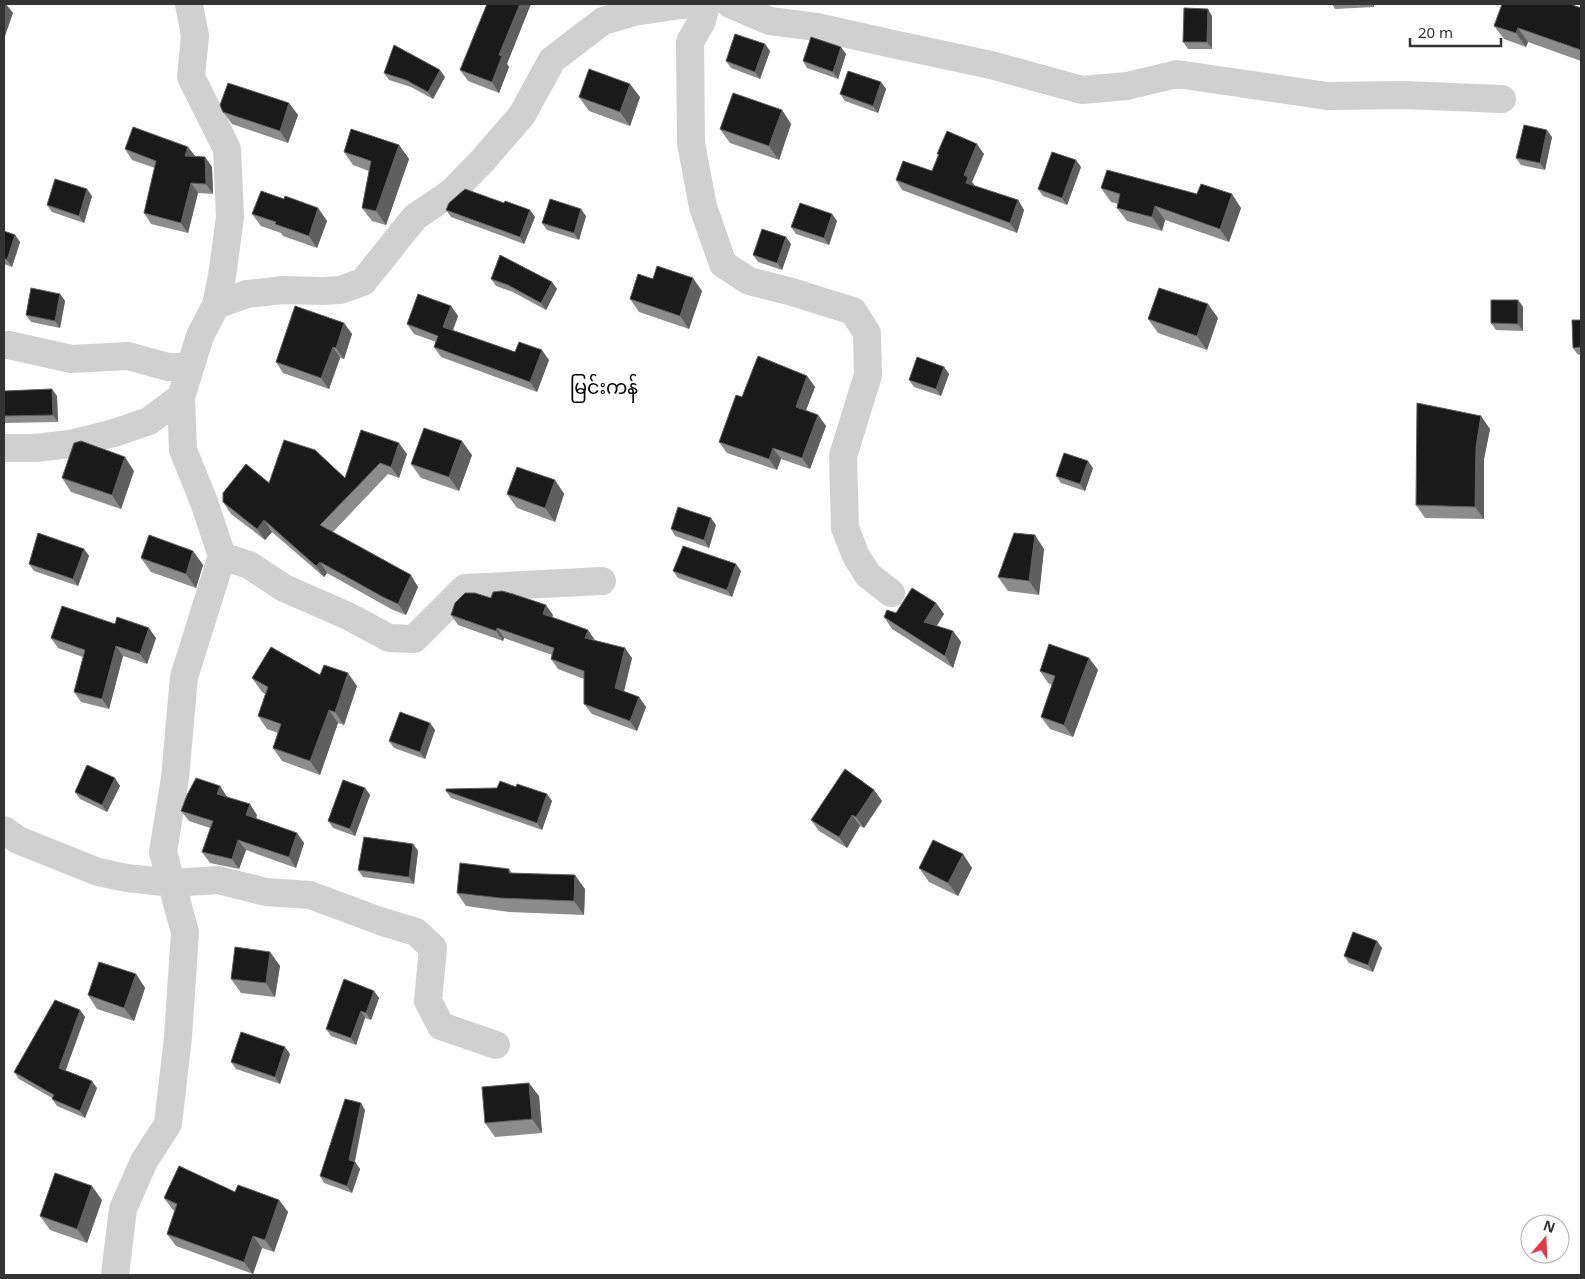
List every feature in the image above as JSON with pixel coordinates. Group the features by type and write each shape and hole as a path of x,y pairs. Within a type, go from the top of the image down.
{"street":[{"path":"115,1275 123,1209 144,1161 168,1124 178,1037 186,932 164,852 175,778 184,677 222,556 204,502 183,450 181,397 200,336 216,306 230,217 227,150 191,77 195,36 189,4"},
{"path":"216,306 247,294 283,290 340,290 363,282 415,218 452,192 522,115 552,60 603,21 634,12 688,4"},
{"path":"706,4 702,21 690,42 691,143 703,207 723,264 749,282 792,292 853,311 867,333 868,375 843,456 845,528 856,556 868,575 891,594"},
{"path":"730,4 770,22 817,27 991,64 1082,90 1127,86 1177,74 1327,96 1405,95 1502,99"},
{"path":"4,345 71,359 128,356 168,367 191,364"},
{"path":"4,448 35,448 70,444 114,433 149,421 181,397"},
{"path":"222,556 249,564 284,588 348,616 389,638 414,639 465,588 602,581"},
{"path":"4,830 18,840 98,872 128,878 173,883 218,880 266,892 310,895 416,932 432,948 428,1001 441,1026 496,1045"}],"building":[{"path":"487,4 520,4 499,55 502,56 492,82 460,70"},
{"path":"1502,4 1570,4 1581,8 1581,50 1518,28 1516,33 1494,26"},
{"path":"1184,8 1208,9 1207,42 1183,42"},
{"path":"735,34 765,44 755,72 726,61"},
{"path":"811,37 841,47 833,72 803,61"},
{"path":"394,45 440,70 428,92 406,80 384,73"},
{"path":"589,69 630,84 620,112 579,97"},
{"path":"848,71 881,82 873,106 840,94"},
{"path":"228,83 289,103 280,131 223,112 220,105"},
{"path":"733,93 782,110 769,146 720,129"},
{"path":"1524,125 1547,130 1540,163 1516,158"},
{"path":"133,127 188,147 185,156 205,157 206,184 191,183 181,223 144,213 156,161 125,149"},
{"path":"351,129 399,145 376,211 362,208 371,161 344,152"},
{"path":"947,131 977,144 964,175 968,177 966,183 1018,200 1010,223 896,180 903,161 932,171"},
{"path":"1052,152 1076,160 1062,198 1038,189"},
{"path":"1107,170 1197,194 1201,184 1232,194 1220,229 1155,206 1152,217 1117,208 1120,194 1101,188"},
{"path":"55,179 87,189 79,216 47,205"},
{"path":"465,189 530,210 520,237 446,210 449,203"},
{"path":"261,191 284,199 285,196 318,208 309,236 252,214"},
{"path":"550,199 581,209 574,233 542,223"},
{"path":"800,203 832,214 824,238 791,227"},
{"path":"762,229 786,237 777,263 753,255"},
{"path":"4,231 15,235 7,260 4,258"},
{"path":"500,255 552,282 541,303 508,285 491,279"},
{"path":"657,266 693,278 680,316 630,299 638,274 653,279"},
{"path":"31,288 60,294 55,321 26,315"},
{"path":"1159,288 1208,304 1197,336 1148,319"},
{"path":"418,294 451,306 443,327 515,352 519,342 542,350 530,382 434,347 438,336 407,324"},
{"path":"1491,300 1518,300 1518,324 1491,323"},
{"path":"295,306 344,323 336,348 333,347 321,378 276,362"},
{"path":"1572,320 1581,320 1581,347 1573,348"},
{"path":"758,356 807,376 796,407 818,415 802,458 773,448 769,459 719,442 736,395 742,397"},
{"path":"917,357 944,367 936,389 909,380"},
{"path":"52,389 53,415 4,416 4,391"},
{"path":"1417,403 1481,416 1476,447 1475,507 1416,505"},
{"path":"424,428 462,441 449,477 411,464"},
{"path":"361,430 399,443 391,467 380,463 320,525 411,575 398,604 320,562 316,566 264,520 257,529 223,502 223,493 246,464 269,483 284,440 315,450 345,478"},
{"path":"81,441 125,457 112,495 62,478 74,443"},
{"path":"1064,453 1088,461 1080,484 1056,476"},
{"path":"517,467 555,480 545,508 507,494"},
{"path":"678,507 711,518 704,540 671,529"},
{"path":"38,533 84,549 73,579 29,564"},
{"path":"1014,533 1035,535 1029,581 998,577"},
{"path":"149,535 193,551 186,574 141,558"},
{"path":"683,546 736,564 727,590 673,571"},
{"path":"912,588 936,603 924,622 953,631 945,656 884,617 887,610 896,613"},
{"path":"502,591 546,605 543,614 588,630 585,638 625,648 615,688 639,697 630,721 584,704 584,671 551,659 554,648 497,628 496,631 451,615 455,603 465,593 475,593 491,598 493,592"},
{"path":"62,606 115,624 117,617 149,628 140,654 116,646 102,699 74,692 85,650 51,638"},
{"path":"1049,644 1089,658 1064,725 1041,717 1055,676 1040,671"},
{"path":"271,647 320,675 324,665 348,673 335,712 329,710 310,761 273,748 281,724 258,716 268,687 252,678"},
{"path":"400,712 430,723 420,752 389,741"},
{"path":"87,765 115,778 102,805 75,792"},
{"path":"845,769 874,790 856,817 852,815 839,837 811,820"},
{"path":"196,778 220,786 217,794 250,804 246,815 297,833 289,857 238,840 232,859 202,852 213,821 181,811"},
{"path":"343,780 365,788 350,829 328,821"},
{"path":"500,781 516,787 517,784 547,794 537,823 446,791 446,789 497,788"},
{"path":"364,837 413,844 409,877 358,870"},
{"path":"933,840 963,854 948,883 919,868"},
{"path":"460,863 509,869 509,873 575,875 574,901 500,898 457,893"},
{"path":"1353,932 1377,941 1368,965 1344,956"},
{"path":"235,947 270,952 266,983 231,979"},
{"path":"99,962 136,974 124,1008 88,995"},
{"path":"344,979 374,991 366,1013 361,1011 351,1038 326,1029"},
{"path":"55,1000 80,1010 59,1068 92,1081 80,1111 52,1099 54,1095 14,1072"},
{"path":"241,1032 285,1047 275,1077 231,1062"},
{"path":"529,1083 532,1119 485,1123 482,1087"},
{"path":"345,1099 361,1103 349,1160 355,1162 347,1186 320,1176"},
{"path":"179,1166 235,1192 238,1185 279,1200 265,1240 253,1236 244,1262 167,1234 177,1204 164,1198"},
{"path":"55,1173 92,1186 77,1229 40,1216"}],"district":[{"name":"မြင်းကန်","path":"604,387"}]}
